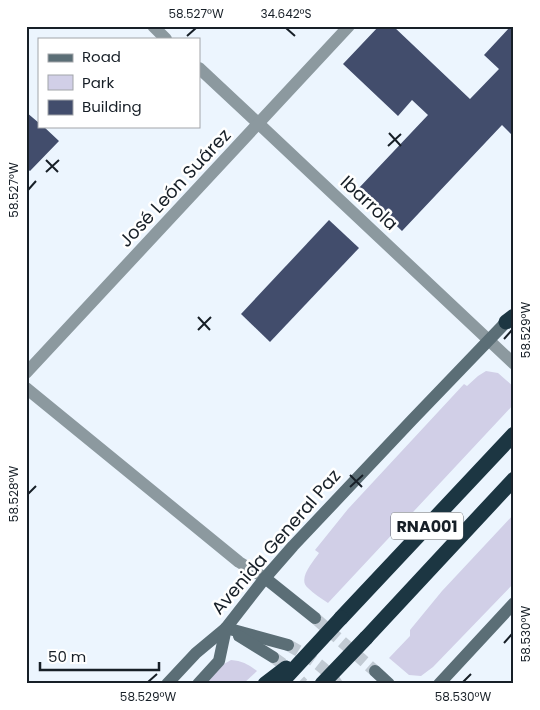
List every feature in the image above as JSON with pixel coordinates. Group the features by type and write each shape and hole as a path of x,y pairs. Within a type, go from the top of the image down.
{"highway":[{"name":"RNA001","path":"280,684 514,434"},
{"name":"RNA001","path":"322,684 514,479"},
{"path":"335,684 366,637"},
{"path":"265,684 317,644"}],"street":[{"path":"153,26 165,38"},
{"name":"José León Suárez","path":"26,373 349,26"},
{"name":"Ibarrola","path":"200,69 514,364"},
{"name":"Avenida General Paz","path":"167,684 196,653 226,628 293,546 511,318"},
{"path":"26,388 239,562 265,578 315,618"},
{"path":"440,684 514,603"},
{"path":"226,628 288,644"},
{"path":"226,628 274,657"},
{"path":"198,684 219,661 226,628"},
{"path":"375,671 389,684"}],"green space":[{"path":"486,371 498,373 514,387 514,404 328,603 308,588 304,580 307,570 319,553 315,550 348,509 464,384 467,386"},
{"path":"514,514 514,583 433,667 421,676 409,675 389,658 410,636 410,630 442,591"},
{"path":"231,660 245,663 257,671 243,684 205,684 224,664"}],"building":[{"path":"379,26 393,26 470,99 499,69 484,55 511,26 514,26 514,137 502,125 402,231 358,189 428,115 412,100 398,116 343,64"},
{"path":"26,112 38,122 38,128 45,128 59,141 30,171 26,168"},
{"path":"329,220 359,248 270,342 241,314"}],"tunnel":[{"path":"315,618 375,671"},
{"path":"288,645 321,666 337,684"},
{"path":"273,657 303,684"}]}
